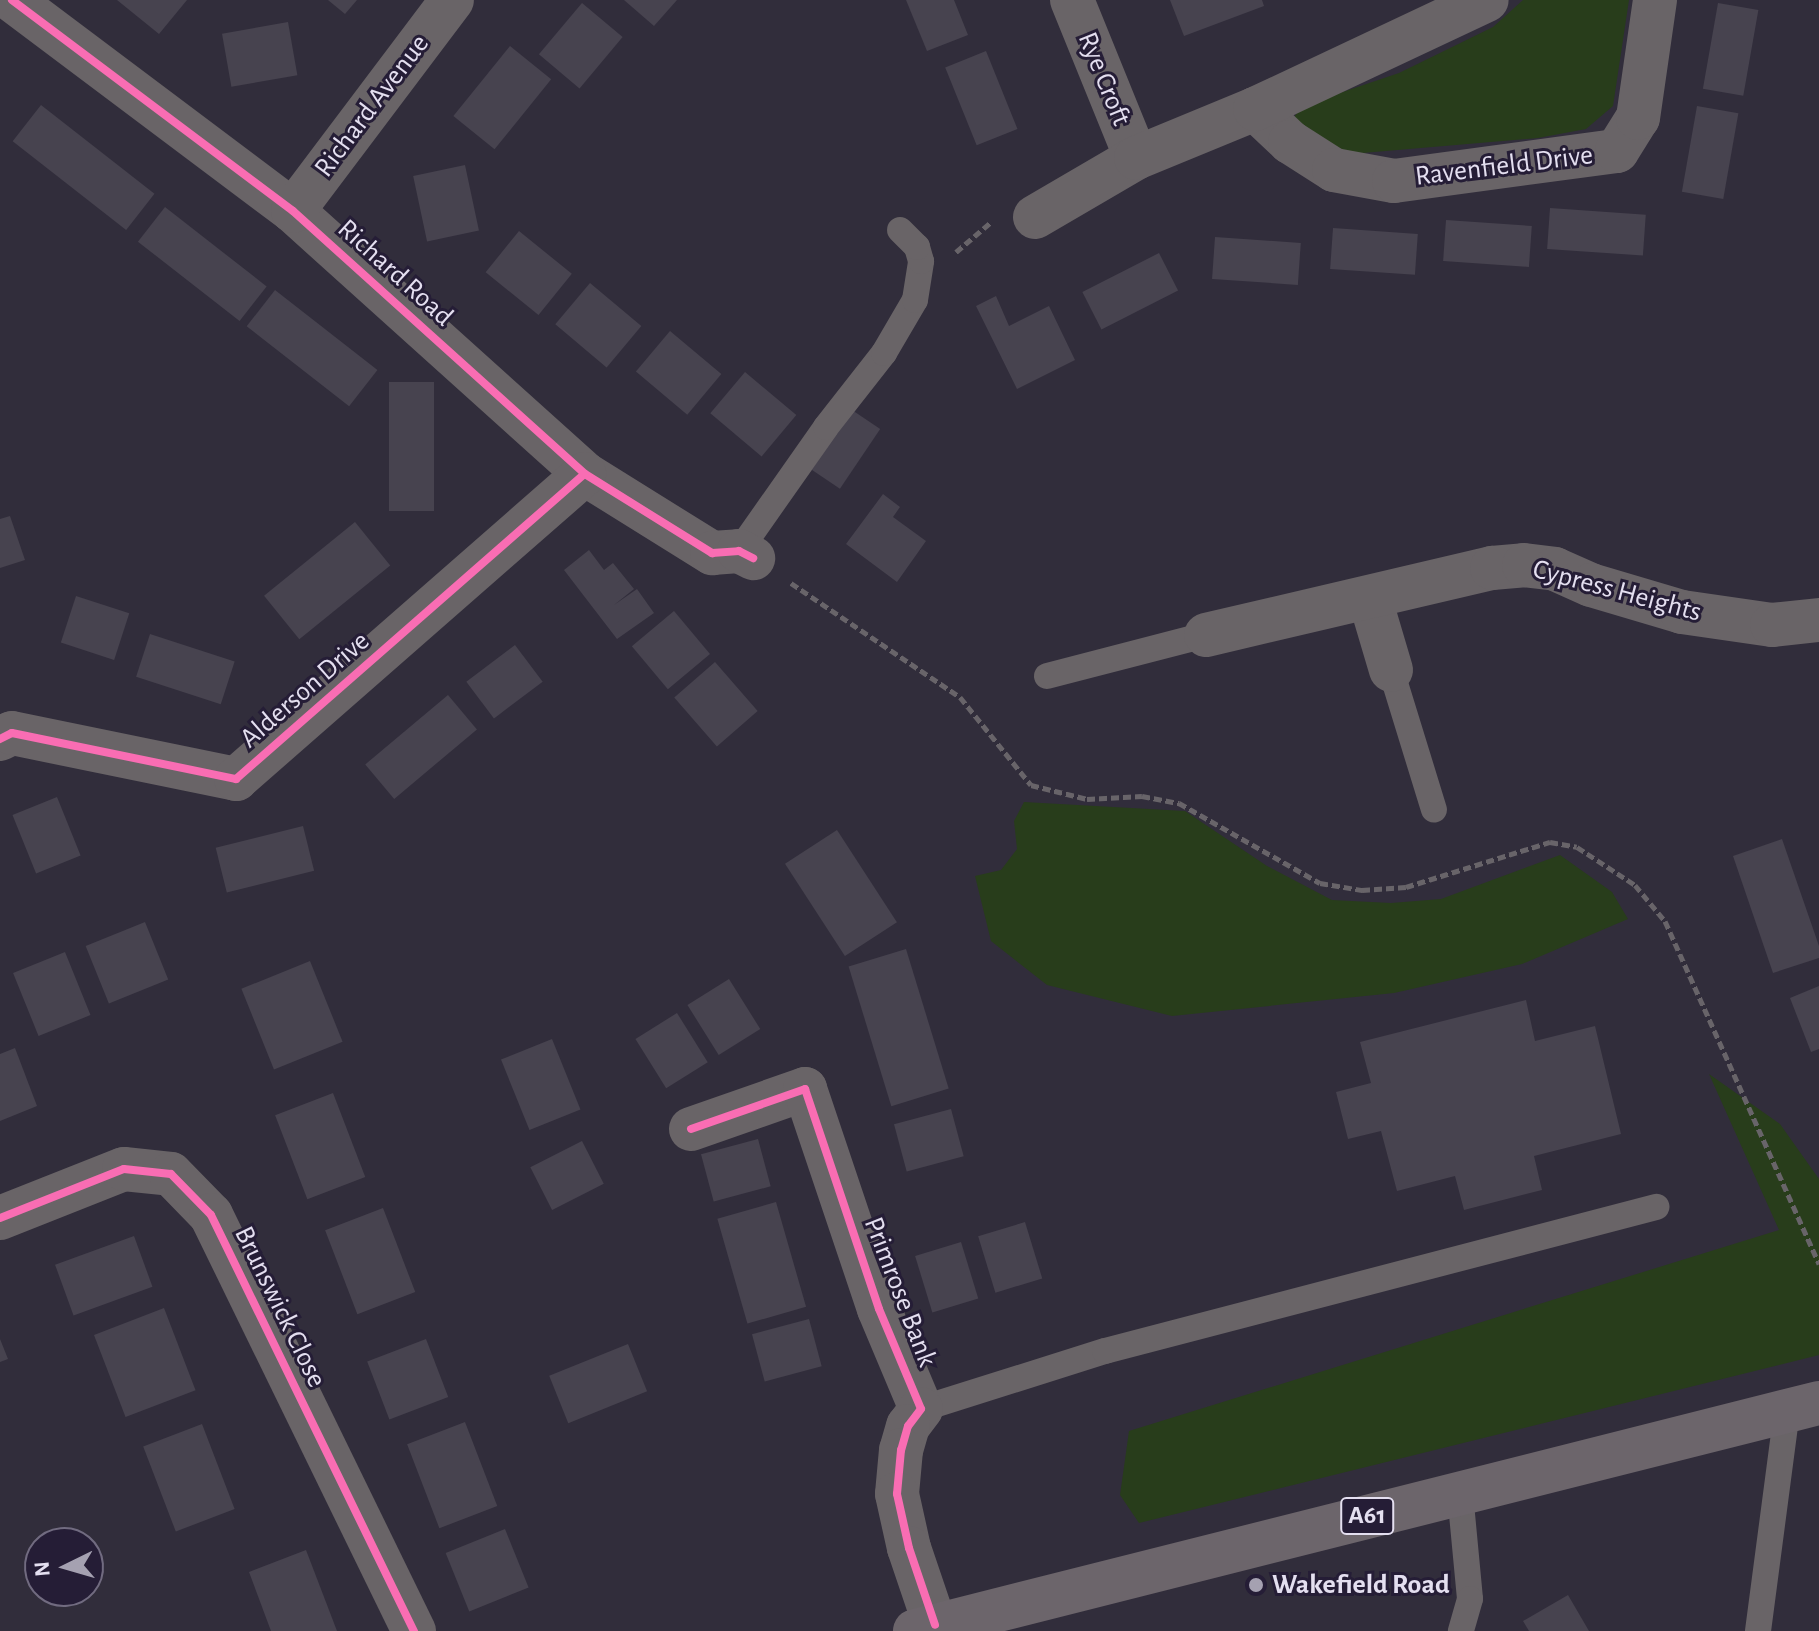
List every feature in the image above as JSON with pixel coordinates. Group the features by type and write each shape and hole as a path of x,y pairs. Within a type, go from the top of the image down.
{"main road":[{"name":"A61","path":"925,1628 1803,1407"}],"street":[{"name":"Richard Road","path":"12,0 293,211 585,474 712,553 746,555"},
{"name":"Richard Avenue","path":"293,211 452,0"},
{"name":"Rye Croft","path":"1072,0 1136,158"},
{"path":"1035,217 1136,158 1255,109 1487,0"},
{"name":"Ravenfield Drive","path":"1255,109 1290,142 1334,170 1394,181 1617,151 1638,118 1655,0"},
{"name":"Alderson Drive","path":"0,739 12,733 236,779 585,474"},
{"name":"Cypress Heights","path":"1206,635 1492,568 1524,565 1555,569 1591,585 1682,612 1772,625 1819,620"},
{"path":"1370,599 1391,670"},
{"name":"Primrose Bank","path":"691,1129 805,1089 879,1309 921,1409 908,1426 901,1450 897,1494 925,1628"},
{"name":"Brunswick Close","path":"0,1218 124,1169 171,1174 211,1215 414,1631"}],"lane":[{"path":"746,555 826,427 884,353 915,300 921,273 917,247 900,230"},
{"path":"1047,676 1206,635"},
{"path":"1391,670 1434,810"},
{"path":"921,1409 1105,1351 1656,1207"},
{"path":"1758,1631 1803,1407"},
{"path":"1460,1493 1470,1599 1461,1631"}],"path":[{"path":"921,273 959,250 987,224 1027,202 1035,217"},
{"path":"746,555 960,697 1031,785 1087,799 1142,796 1179,803 1320,883 1362,890 1406,887 1550,842 1577,847 1635,885 1665,921 1819,1264"}],"green space":[{"path":"1523,0 1629,0 1613,106 1586,129 1538,138 1339,155 1293,118 1304,105 1399,73 1493,27"},
{"path":"1024,802 1185,811 1267,866 1332,900 1391,903 1441,899 1560,855 1612,892 1628,919 1522,964 1394,993 1172,1016 1047,985 991,941 975,876 1001,870 1017,849 1014,821"},
{"path":"1709,1074 1780,1124 1819,1179 1819,1355 1139,1523 1120,1495 1129,1431 1779,1230"}],"building":[{"path":"117,0 187,0 159,34"},
{"path":"328,0 357,0 345,14"},
{"path":"624,0 677,0 654,26"},
{"path":"906,0 954,0 968,35 927,51"},
{"path":"1170,0 1262,0 1264,6 1184,36"},
{"path":"582,3 623,37 580,88 539,54"},
{"path":"1718,3 1758,10 1743,96 1703,89"},
{"path":"288,22 297,75 231,87 222,34"},
{"path":"510,46 551,79 495,149 453,116"},
{"path":"986,51 1017,129 977,145 945,67"},
{"path":"41,105 154,194 126,230 13,141"},
{"path":"1697,106 1738,113 1723,199 1682,192"},
{"path":"465,165 479,231 427,242 413,176"},
{"path":"165,207 267,286 240,321 138,242"},
{"path":"1550,208 1646,215 1643,256 1547,249"},
{"path":"1446,220 1532,226 1529,267 1443,261"},
{"path":"1333,228 1418,234 1415,275 1330,269"},
{"path":"519,231 572,274 538,315 486,272"},
{"path":"1215,237 1301,243 1298,285 1212,279"},
{"path":"1159,253 1178,290 1101,329 1082,292"},
{"path":"590,283 641,326 607,367 555,324"},
{"path":"275,290 377,370 349,406 247,326"},
{"path":"996,296 1009,326 1049,306 1075,360 1017,389 976,306"},
{"path":"670,331 721,374 687,415 636,372"},
{"path":"745,372 796,415 762,456 710,413"},
{"path":"389,382 434,382 434,511 389,511"},
{"path":"852,410 880,429 840,489 812,470"},
{"path":"883,494 900,507 893,517 926,541 897,582 846,544"},
{"path":"10,516 25,560 0,568 0,519"},
{"path":"355,522 390,566 299,639 264,596"},
{"path":"589,550 604,570 613,563 634,589 614,605 637,589 654,613 617,639 564,570"},
{"path":"76,596 129,613 114,660 61,643"},
{"path":"674,611 710,654 668,689 632,646"},
{"path":"150,634 235,662 221,704 136,677"},
{"path":"515,645 543,682 494,718 466,682"},
{"path":"715,662 758,711 717,746 674,697"},
{"path":"448,695 477,729 394,799 365,764"},
{"path":"57,797 81,855 36,873 12,815"},
{"path":"303,826 314,871 227,892 216,848"},
{"path":"837,830 897,922 845,956 785,864"},
{"path":"1782,839 1819,946 1819,958 1773,973 1733,856"},
{"path":"145,922 168,979 109,1003 86,946"},
{"path":"906,949 949,1089 891,1106 849,967"},
{"path":"65,952 90,1015 39,1036 13,973"},
{"path":"310,961 343,1042 274,1069 241,989"},
{"path":"729,979 760,1029 719,1055 687,1005"},
{"path":"1819,986 1819,1049 1811,1052 1790,998"},
{"path":"1526,1000 1535,1041 1595,1026 1621,1134 1534,1156 1542,1190 1464,1210 1455,1176 1397,1191 1381,1131 1348,1139 1336,1092 1371,1083 1360,1042"},
{"path":"677,1013 708,1062 666,1088 635,1039"},
{"path":"552,1039 580,1109 529,1130 501,1060"},
{"path":"15,1048 37,1106 0,1121 0,1054"},
{"path":"333,1093 365,1177 307,1199 275,1115"},
{"path":"951,1109 964,1156 907,1172 894,1124"},
{"path":"758,1139 771,1186 714,1202 701,1154"},
{"path":"582,1141 604,1184 552,1210 530,1167"},
{"path":"776,1202 806,1307 747,1324 717,1219"},
{"path":"383,1208 415,1292 357,1314 325,1230"},
{"path":"1025,1222 1042,1278 995,1293 978,1236"},
{"path":"134,1236 152,1287 74,1315 55,1265"},
{"path":"961,1242 978,1298 932,1312 915,1256"},
{"path":"164,1308 196,1390 126,1417 94,1335"},
{"path":"809,1319 822,1366 765,1382 752,1334"},
{"path":"0,1339 8,1359 0,1362"},
{"path":"426,1339 448,1397 389,1419 367,1362"},
{"path":"628,1344 647,1391 568,1423 549,1376"},
{"path":"465,1422 497,1506 439,1528 407,1444"},
{"path":"202,1424 235,1509 176,1532 143,1447"},
{"path":"505,1529 529,1587 469,1611 446,1553"},
{"path":"306,1550 337,1631 271,1631 249,1572"},
{"path":"1568,1595 1589,1631 1529,1631 1523,1621"}],"cycle path":[{"path":"12,0 293,211 585,474 712,553 739,551 753,558"},
{"path":"0,739 12,733 236,779 585,474"},
{"path":"691,1129 805,1089 879,1309 921,1409 908,1426 901,1450 897,1494 909,1548 935,1625"},
{"path":"0,1218 124,1169 171,1174 211,1215 414,1631"}],"place":[{"name":"Wakefield Road","path":"1256,1585"}]}
